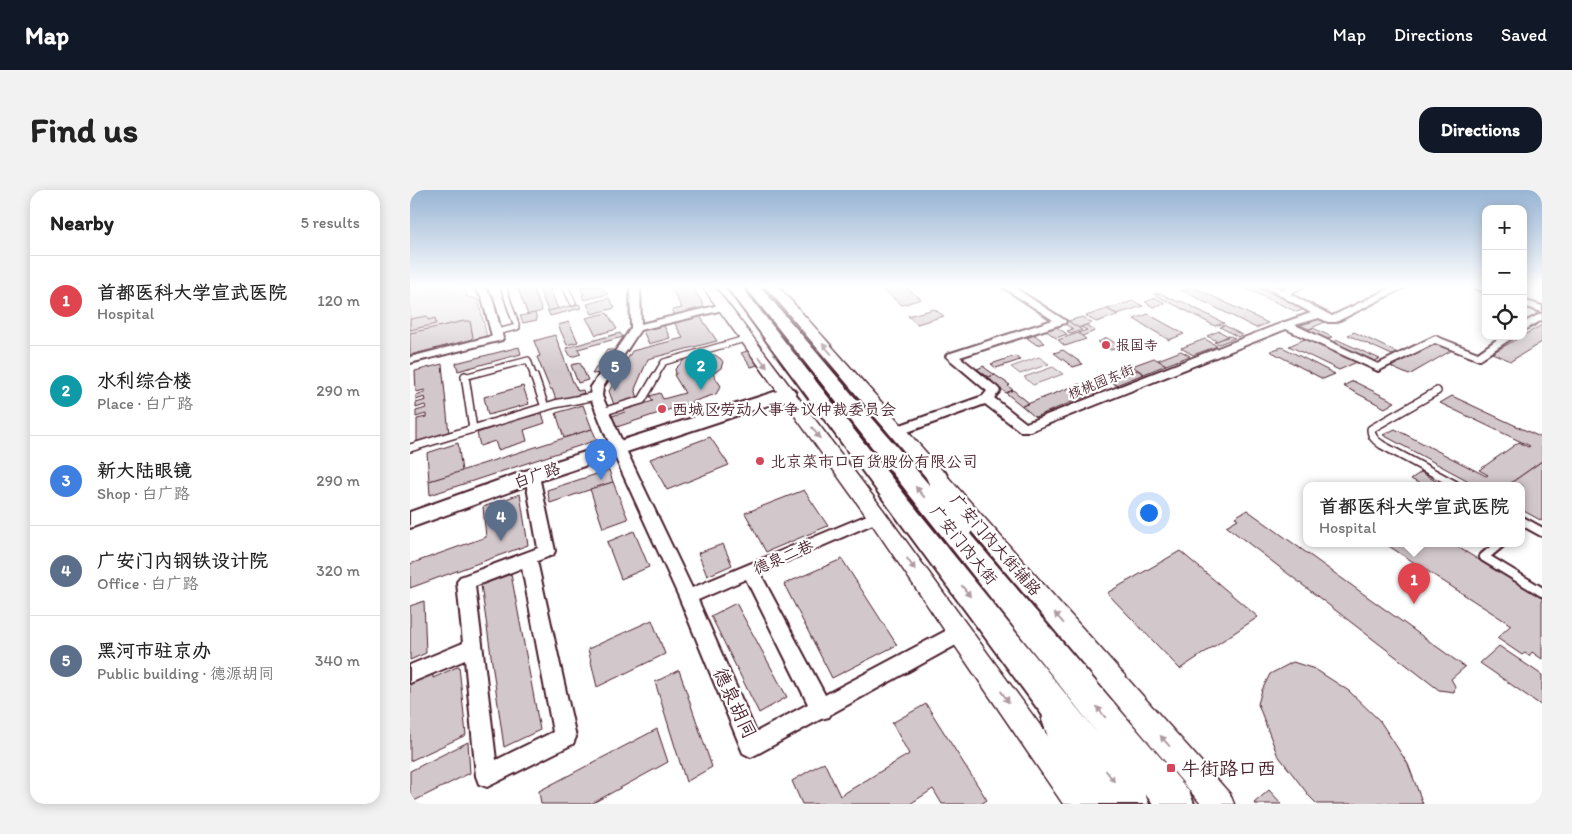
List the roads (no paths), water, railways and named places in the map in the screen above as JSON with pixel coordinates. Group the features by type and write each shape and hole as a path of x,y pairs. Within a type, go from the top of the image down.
{"main road":[{"name":"广安门内大街","path":"768,315 1048,696 1131,804"},
{"name":"广安门内大街","path":"817,383 981,565 1176,804"},
{"name":"白广路","path":"410,520 532,476 817,383"},
{"path":"937,477 981,565"},
{"path":"1048,696 1090,804"}],"street":[{"path":"410,360 498,338 492,315"},
{"path":"596,396 597,387 636,328 636,315"},
{"path":"636,328 691,315"},
{"name":"广安门内大街辅路","path":"728,315 742,334 817,383 897,431 1220,804"},
{"path":"742,334 746,315"},
{"name":"广安门内大街辅路","path":"768,315 817,383 877,516 1080,804"},
{"path":"897,431 987,398 994,391 952,356 1061,321 1051,315"},
{"name":"核桃园东街","path":"987,398 1025,428 1286,325 1318,315"},
{"path":"1321,315 1332,320 1343,315"},
{"path":"1527,325 1542,316"},
{"path":"1286,325 1378,368 1435,339 1479,357 1504,340"},
{"name":"德泉胡同","path":"596,396 618,448 688,597 751,746 822,710 960,633"},
{"path":"528,558 565,737 487,776 466,582 528,558 547,551 532,476"},
{"name":"德泉二巷","path":"688,597 877,516"},
{"path":"750,571 822,710"},
{"path":"410,674 473,648"}],"lane":[{"path":"497,332 517,327 513,315"},
{"path":"602,412 642,400 664,362 742,334"},
{"path":"473,429 464,376 528,360 545,407"},
{"path":"1438,391 1371,429 1371,432 1374,438 1382,445 1450,482"},
{"path":"410,448 545,407 596,396"},
{"path":"1525,524 1542,532"},
{"path":"1496,547 1484,557 1542,592"}],"place":[{"name":"报国寺","path":"1106,345"},
{"name":"水利综合楼","path":"701,390"},
{"name":"黑河市驻京办","path":"615,391"},
{"name":"西城区劳动人事争议仲裁委员会","path":"662,409"},
{"name":"北京菜市口百货股份有限公司","path":"760,461"},
{"name":"新大陆眼镜","path":"601,480"},
{"name":"广安门内钢铁设计院","path":"501,541"},
{"name":"首都医科大学宣武医院","path":"1414,604"},
{"name":"牛街路口西","path":"1171,768"}]}
